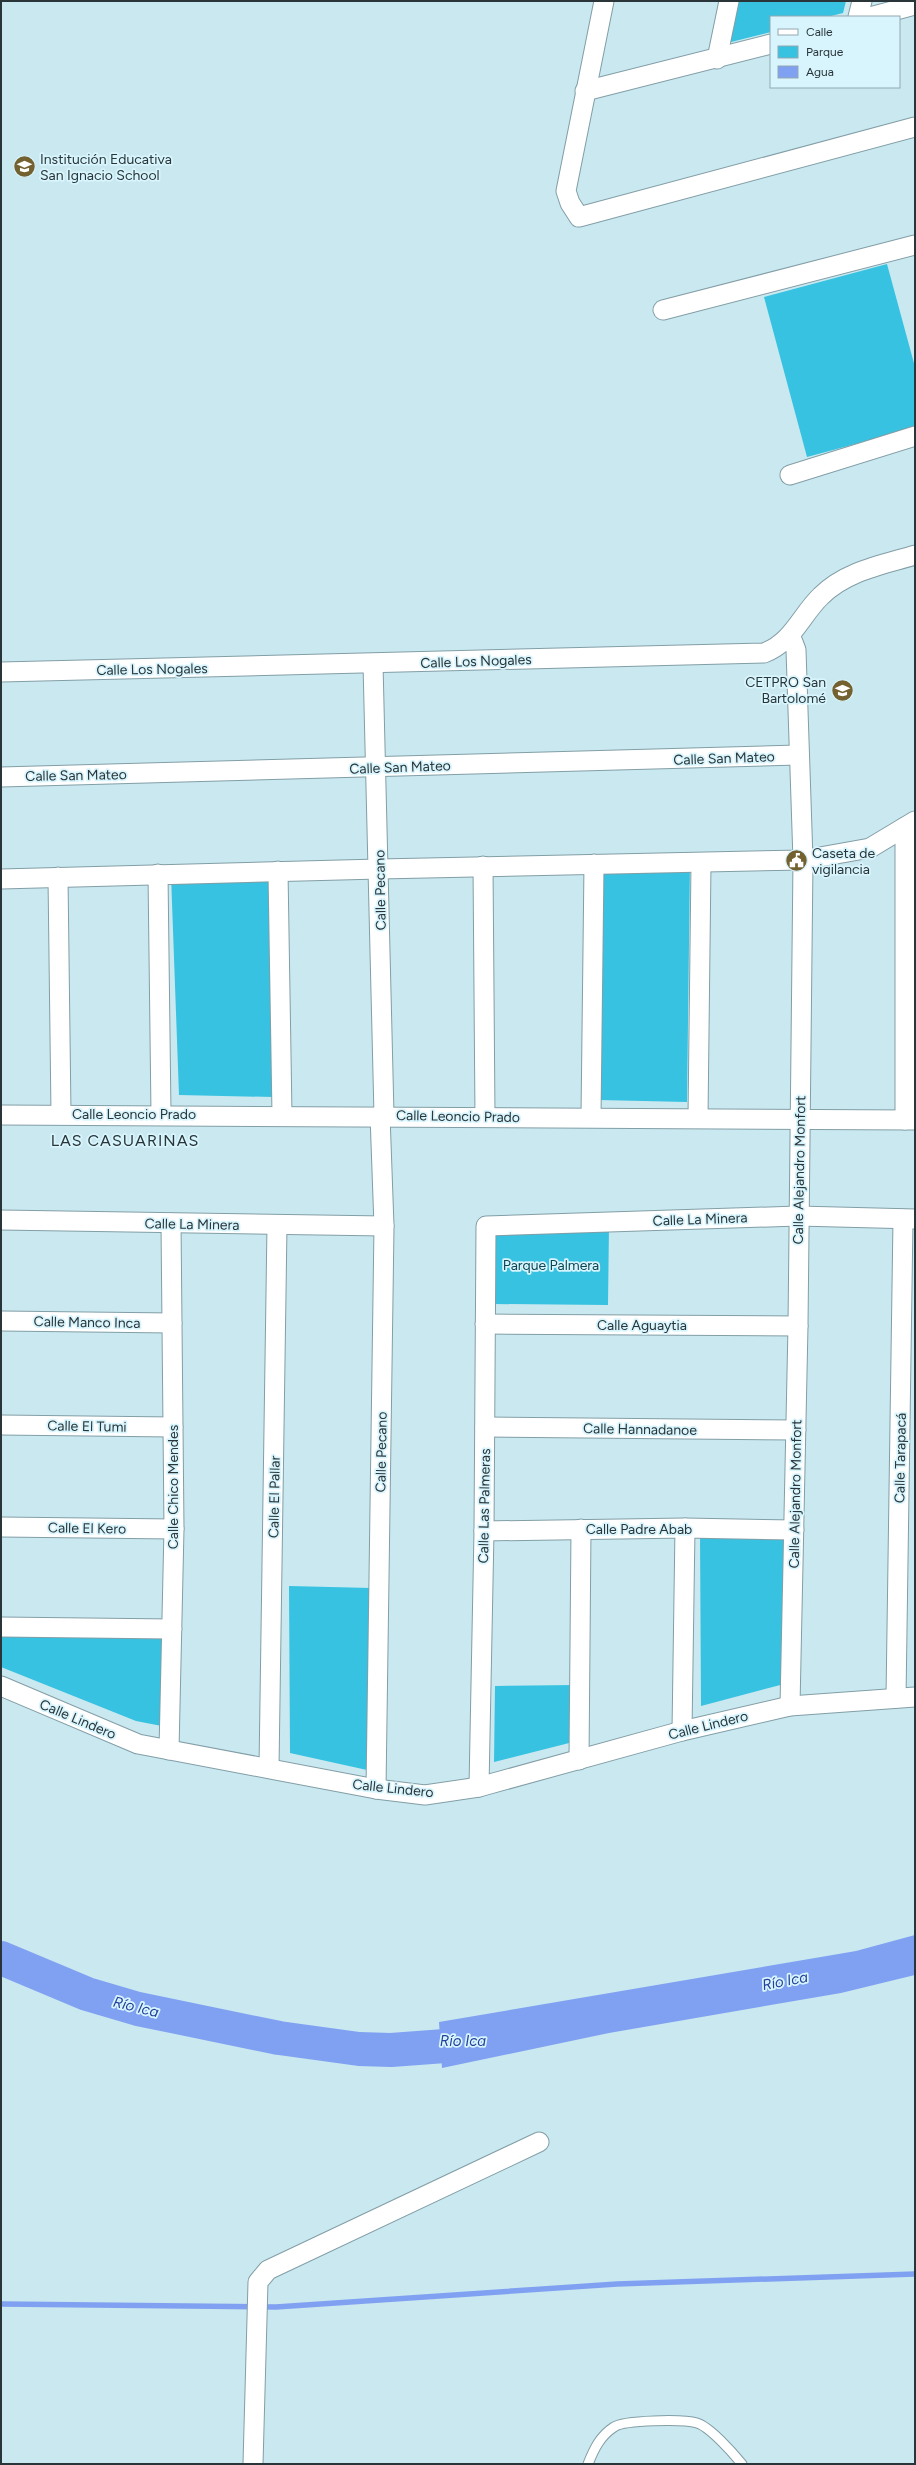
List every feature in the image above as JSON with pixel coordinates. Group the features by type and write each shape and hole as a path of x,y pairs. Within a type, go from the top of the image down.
{"street":[{"path":"604,1 566,191 570,203 579,216 915,127"},
{"path":"717,59 729,1"},
{"path":"858,16 862,1"},
{"path":"874,16 915,5"},
{"path":"585,91 717,59 770,44"},
{"path":"663,310 915,245"},
{"path":"790,475 915,436"},
{"name":"Calle Los Nogales","path":"1,672 373,664 764,653 775,649 786,640 820,596 851,574 915,555"},
{"name":"Calle Alejandro Monfort","path":"786,640 793,642 796,650 798,755 803,860 798,1326 790,1706"},
{"name":"Calle Pecano","path":"373,664 379,869 384,1226 376,1789"},
{"name":"Calle San Mateo","path":"1,777 376,768 798,755"},
{"path":"1,879 483,866 803,860 870,848 910,824"},
{"path":"910,824 910,1120"},
{"path":"698,1118 701,863"},
{"path":"591,1117 594,864"},
{"path":"483,866 485,1117"},
{"path":"278,871 282,1115"},
{"path":"158,874 161,1114"},
{"path":"58,877 61,1114"},
{"name":"Calle Leoncio Prado","path":"1,1115 382,1115 910,1120"},
{"name":"Calle La Minera","path":"486,1226 798,1216 909,1219"},
{"name":"Calle Tarapacá","path":"896,1698 909,1219"},
{"name":"Calle La Minera","path":"1,1220 384,1226"},
{"name":"Calle Chico Mendes","path":"170,1750 174,1529 171,1223"},
{"name":"Calle El Pallar","path":"269,1768 277,1225"},
{"name":"Calle Las Palmeras","path":"479,1787 484,1531 486,1226"},
{"name":"Calle Manco Inca","path":"1,1321 172,1322"},
{"name":"Calle Aguaytia","path":"485,1324 798,1326"},
{"name":"Calle El Tumi","path":"1,1425 173,1427"},
{"name":"Calle Hannadanoe","path":"485,1427 796,1430"},
{"name":"Calle El Kero","path":"1,1526 174,1529"},
{"path":"682,1731 684,1528"},
{"name":"Calle Padre Abab","path":"484,1531 684,1528 794,1530"},
{"path":"579,1760 581,1529"},
{"path":"1,1627 172,1629"},
{"name":"Calle Lindero","path":"1,1686 129,1741 376,1789 430,1795 479,1787 682,1731 790,1706 915,1697"},
{"path":"253,2464 257,2289 258,2282 268,2270 539,2142"}],"lane":[{"path":"588,2464 597,2442 615,2426 651,2421 674,2421 698,2423 728,2446 742,2464"}],"green space":[{"path":"735,1 846,1 843,13 831,16 770,16 770,32 727,43"},
{"path":"887,264 915,367 915,428 807,457 764,297"},
{"path":"690,863 687,1102 599,1100 601,866"},
{"path":"273,873 273,1097 179,1095 171,875"},
{"name":"Parque Palmera","path":"496,1225 609,1226 608,1305 494,1304"},
{"path":"700,1532 788,1534 788,1683 701,1706"},
{"path":"289,1586 371,1588 367,1770 290,1753"},
{"path":"1,1629 166,1631 167,1727 136,1721 1,1667"},
{"path":"577,1685 577,1741 494,1762 495,1686"}],"water":[{"name":"Río Ica","path":"915,1935 915,1975 841,1993 609,2033 442,2068 439,2022 856,1951"}],"waterway":[{"name":"Río Ica","path":"1,1958 87,1994 138,2009 279,2038 359,2049 391,2050 445,2046 487,2039"},
{"path":"1,2304 276,2307 617,2284 915,2274"}],"place":[{"name":"Institución Educativa San Ignacio School","path":"25,167"},
{"name":"CETPRO San Bartolomé","path":"842,690"},
{"name":"Caseta de vigilancia","path":"796,861"}],"district":[{"name":"LAS CASUARINAS","path":"125,1140"}]}
